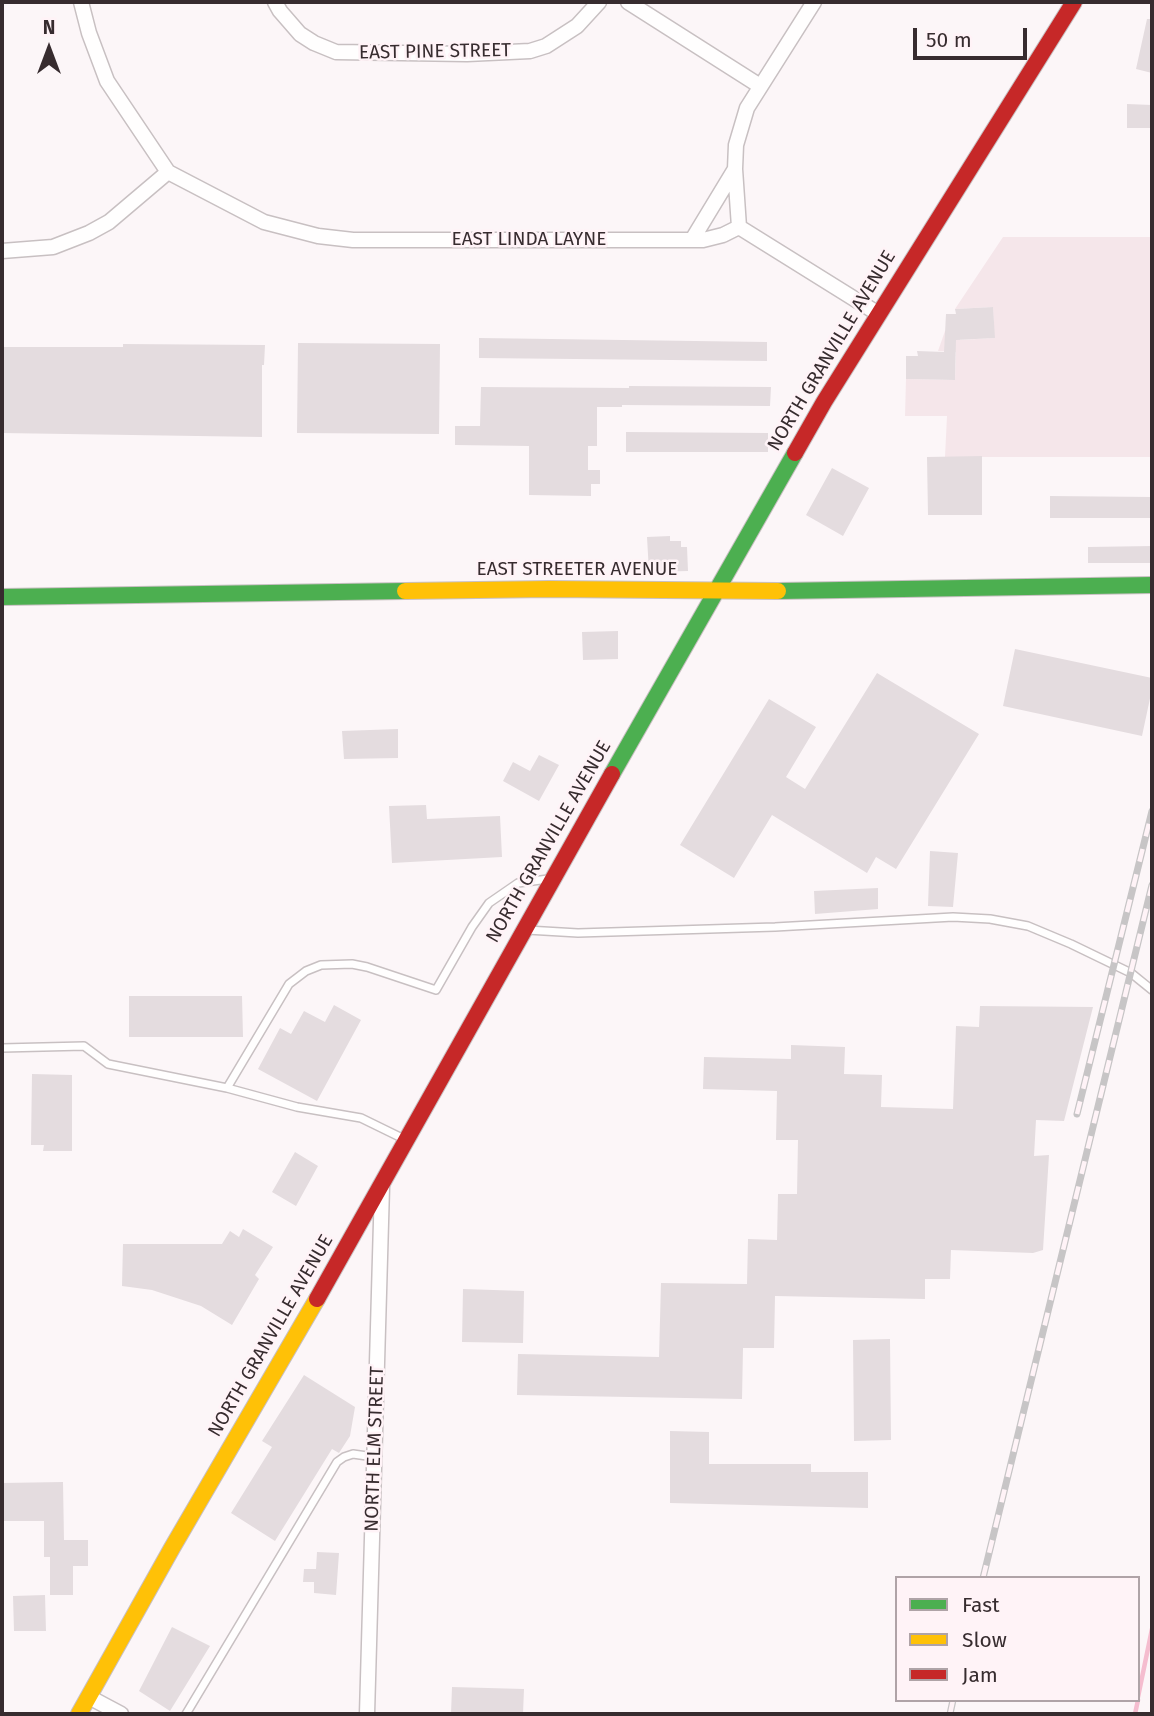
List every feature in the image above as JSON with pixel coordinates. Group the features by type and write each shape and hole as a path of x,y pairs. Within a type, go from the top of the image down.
{"main road":[{"name":"NORTH GRANVILLE AVENUE","path":"79,1714 172,1548 276,1372 523,930 824,402 877,313 1074,2"},
{"name":"EAST STREETER AVENUE","path":"2,597 549,589 716,592 1152,585"}],"street":[{"path":"2,251 53,247 89,233 108,222 168,173 107,81 81,2"},
{"name":"EAST PINE STREET","path":"275,2 300,34 314,43 336,51 454,54 530,51 546,46 577,26 599,2"},
{"path":"628,2 760,86"},
{"path":"814,2 747,108 740,128 734,154 738,227 877,313"},
{"path":"692,240 735,169"},
{"name":"EAST LINDA LAYNE","path":"168,173 264,222 318,236 353,240 692,240 713,239 738,227"},
{"name":"NORTH ELM STREET","path":"367,1714 382,1183"},
{"path":"89,1697 121,1714"}],"lane":[{"path":"227,1088 289,984 306,971 321,965 352,964 436,990 489,903 518,883 552,879"},
{"path":"523,930 578,933 775,927 953,917 990,919 1028,926 1071,944 1131,973 1152,990"},
{"path":"2,1048 84,1046 108,1065 227,1088 297,1107 360,1118 405,1139"},
{"path":"186,1714 337,1462 353,1454 374,1457"}],"shaded area":[{"path":"1003,237 1152,237 1152,457 945,457 947,416 905,416 906,379 955,380 956,352 938,351 945,331 956,332 960,340 994,338 993,307 955,309"}],"building":[{"path":"1147,19 1152,19 1152,73 1136,69"},
{"path":"1127,104 1152,105 1152,128 1127,128"},
{"path":"993,307 995,338 956,340 955,380 906,379 906,356 918,356 917,351 944,352 946,314 956,314 955,309"},
{"path":"479,338 767,342 767,361 479,358"},
{"path":"298,343 440,344 439,434 297,433"},
{"path":"123,344 265,345 262,365 262,437 2,433 2,347 123,347"},
{"path":"481,387 771,387 770,406 597,407 597,446 588,446 588,470 600,470 600,484 591,484 591,496 529,495 529,446 455,445 455,426 480,426"},
{"path":"626,432 768,433 768,452 626,452"},
{"path":"982,456 982,515 928,515 927,457"},
{"path":"832,468 869,488 843,536 806,515"},
{"path":"1050,496 1152,497 1152,518 1050,518"},
{"path":"670,536 670,541 681,541 681,547 687,547 688,571 649,572 647,537"},
{"path":"1152,546 1152,563 1088,563 1088,547"},
{"path":"618,631 618,659 583,660 582,632"},
{"path":"1015,649 1152,678 1142,736 1003,706"},
{"path":"877,673 979,734 896,869 876,857 867,873 772,815 734,878 680,845 769,699 816,727 786,777 805,789"},
{"path":"398,729 398,758 344,759 342,731"},
{"path":"539,755 559,765 539,801 503,781 513,762 530,771"},
{"path":"426,805 427,819 500,816 502,857 392,863 389,806"},
{"path":"930,851 958,853 953,907 928,906"},
{"path":"878,888 878,909 815,914 814,891"},
{"path":"129,996 242,996 243,1037 129,1037"},
{"path":"334,1005 361,1020 317,1101 258,1069 280,1028 291,1034 304,1011 325,1022"},
{"path":"980,1006 1093,1007 1064,1121 1036,1120 1034,1156 1049,1155 1043,1250 1033,1253 951,1250 950,1279 925,1279 925,1299 775,1296 774,1348 743,1348 742,1399 517,1395 518,1354 659,1357 661,1283 747,1284 748,1239 777,1240 778,1194 797,1194 798,1140 776,1140 777,1091 703,1089 704,1057 791,1059 791,1045 845,1047 844,1074 882,1075 881,1107 953,1109 956,1026 979,1027"},
{"path":"32,1074 72,1075 72,1151 43,1151 44,1145 31,1145"},
{"path":"295,1152 318,1166 296,1206 272,1192"},
{"path":"243,1229 273,1247 255,1275 259,1279 232,1325 201,1306 152,1290 122,1286 123,1244 222,1244 230,1231 239,1237"},
{"path":"463,1289 524,1291 523,1343 462,1342"},
{"path":"890,1339 891,1440 854,1441 853,1340"},
{"path":"304,1375 355,1407 350,1436 339,1453 332,1449 275,1541 231,1513 272,1447 262,1441"},
{"path":"670,1431 709,1432 709,1464 811,1464 811,1472 868,1472 868,1508 670,1503"},
{"path":"63,1482 64,1540 88,1540 88,1566 73,1566 73,1595 50,1595 50,1557 44,1557 44,1521 2,1521 2,1483"},
{"path":"317,1552 339,1553 336,1595 314,1593 314,1582 303,1582 304,1569 316,1569"},
{"path":"45,1595 46,1631 14,1631 13,1596"},
{"path":"172,1627 210,1646 170,1711 139,1691"},
{"path":"452,1687 524,1689 523,1714 451,1714"}],"waterway":[{"path":"1140,1687 1152,1629"},
{"path":"1135,1714 1138,1702"}],"railway":[{"path":"1077,1114 1152,811"},
{"path":"983,1576 1152,885"},
{"path":"950,1714 953,1702"}],"traffic: fast":[{"path":"612,774 795,453"},
{"path":"778,591 1152,585"},
{"path":"2,597 405,591"}],"traffic: slow":[{"path":"405,591 778,591"},
{"path":"79,1714 317,1299"}],"traffic: jam":[{"path":"795,453 824,402 1074,2"},
{"path":"317,1299 612,774"}]}
